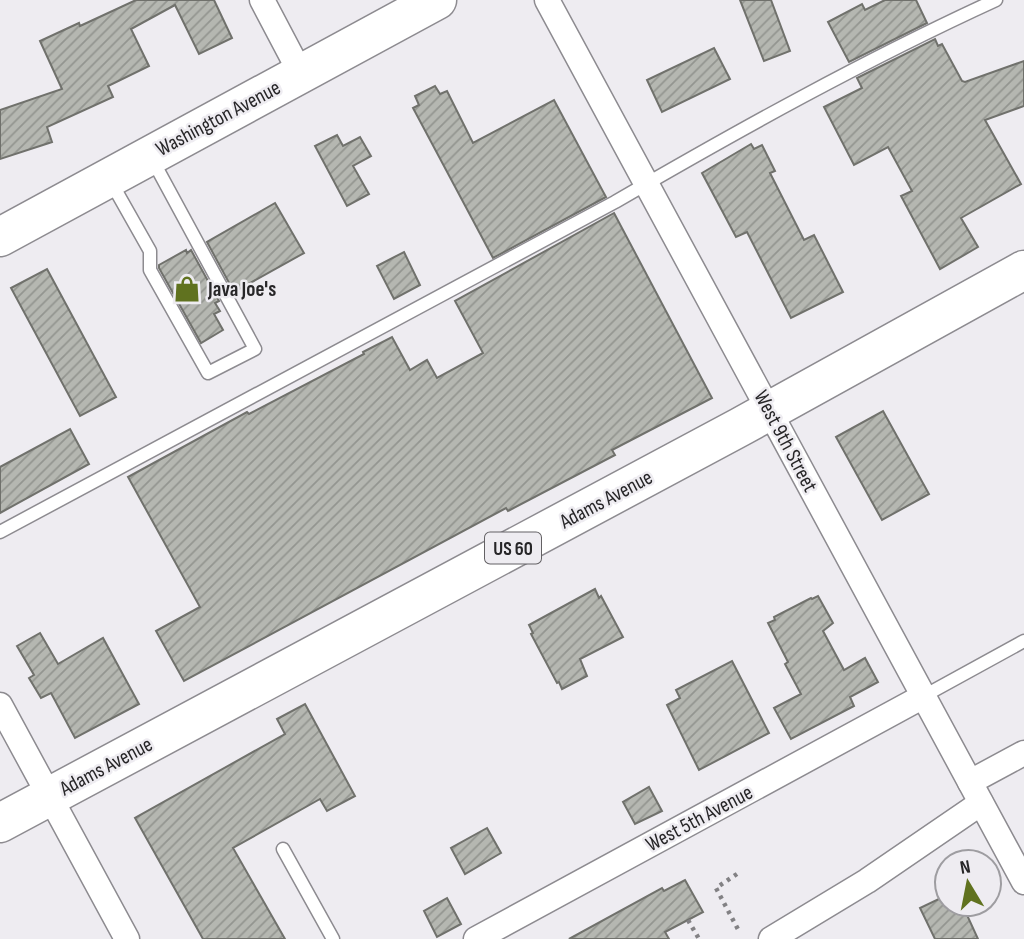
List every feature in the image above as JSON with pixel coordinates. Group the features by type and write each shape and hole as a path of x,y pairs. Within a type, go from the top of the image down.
{"main road":[{"name":"Washington Avenue","path":"0,237 437,0"},
{"name":"Adams Avenue","path":"0,823 770,411 1024,270"}],"street":[{"path":"262,0 301,74"},
{"name":"West 9th Street","path":"547,0 1024,882"},
{"name":"West 5th Avenue","path":"476,939 922,697"},
{"path":"0,705 127,939"},
{"path":"771,939 867,881 1024,753"}],"lane":[{"path":"0,532 923,33 996,0"},
{"path":"109,178 150,251 150,270 208,373 256,349 150,155"},
{"path":"922,697 1024,640"},
{"path":"283,849 333,939"}],"path":[{"path":"737,874 716,888 740,933"},
{"path":"688,920 699,939"}],"building":[{"path":"136,0 214,0 232,38 199,54 175,5 131,29 149,66 108,86 113,97 47,127 52,142 0,159 0,110 62,89 40,41"},
{"path":"740,0 771,0 790,51 764,61"},
{"path":"885,0 916,0 927,23 849,62 828,22 862,4 865,10"},
{"path":"935,39 938,46 942,44 965,82 1024,61 1024,106 985,120 1021,184 961,218 978,247 940,269 901,196 912,191 888,147 854,165 824,107 862,88 857,78"},
{"path":"714,48 730,79 662,112 647,80"},
{"path":"435,86 440,94 447,91 473,143 554,100 606,197 493,258 413,108 419,105 415,96"},
{"path":"337,135 343,146 360,137 371,156 353,166 369,194 347,206 315,146"},
{"path":"751,144 754,149 762,145 775,171 770,173 804,240 814,235 843,292 791,318 747,232 736,237 702,173"},
{"path":"275,203 304,253 234,292 207,242"},
{"path":"614,213 712,398 612,450 615,455 508,511 506,508 184,681 156,631 200,607 128,477 392,337 410,370 427,360 437,378 483,353 455,301"},
{"name":"Java Joe's","path":"186,250 187,253 191,250 219,301 215,303 220,311 214,314 223,330 201,343 159,268 159,265"},
{"path":"404,252 420,285 394,299 377,266"},
{"path":"47,269 116,397 80,416 11,288"},
{"path":"883,411 929,494 882,520 836,437"},
{"path":"70,429 89,464 0,513 0,467"},
{"path":"595,589 623,637 580,659 587,676 562,689 531,634 533,633 529,625"},
{"path":"818,596 833,623 823,631 844,670 865,658 878,682 850,697 854,706 791,739 774,708 801,694 768,623 775,620 774,617"},
{"path":"40,633 58,664 103,638 139,704 75,738 51,693 41,698 29,678 34,675 17,646"},
{"path":"732,661 769,733 699,770 667,705 680,698 676,690"},
{"path":"305,704 355,796 327,811 320,799 233,848 285,939 203,939 135,818 285,734 277,719"},
{"path":"649,787 662,811 635,824 623,802"},
{"path":"487,828 501,853 465,874 451,848"},
{"path":"685,880 703,912 665,932 669,939 569,939 662,888 664,891"},
{"path":"447,898 461,924 437,937 424,911"},
{"path":"933,902 933,918 968,918 978,939 935,939 920,908"}],"place":[{"name":"Java Joe's","path":"187,289"}]}
